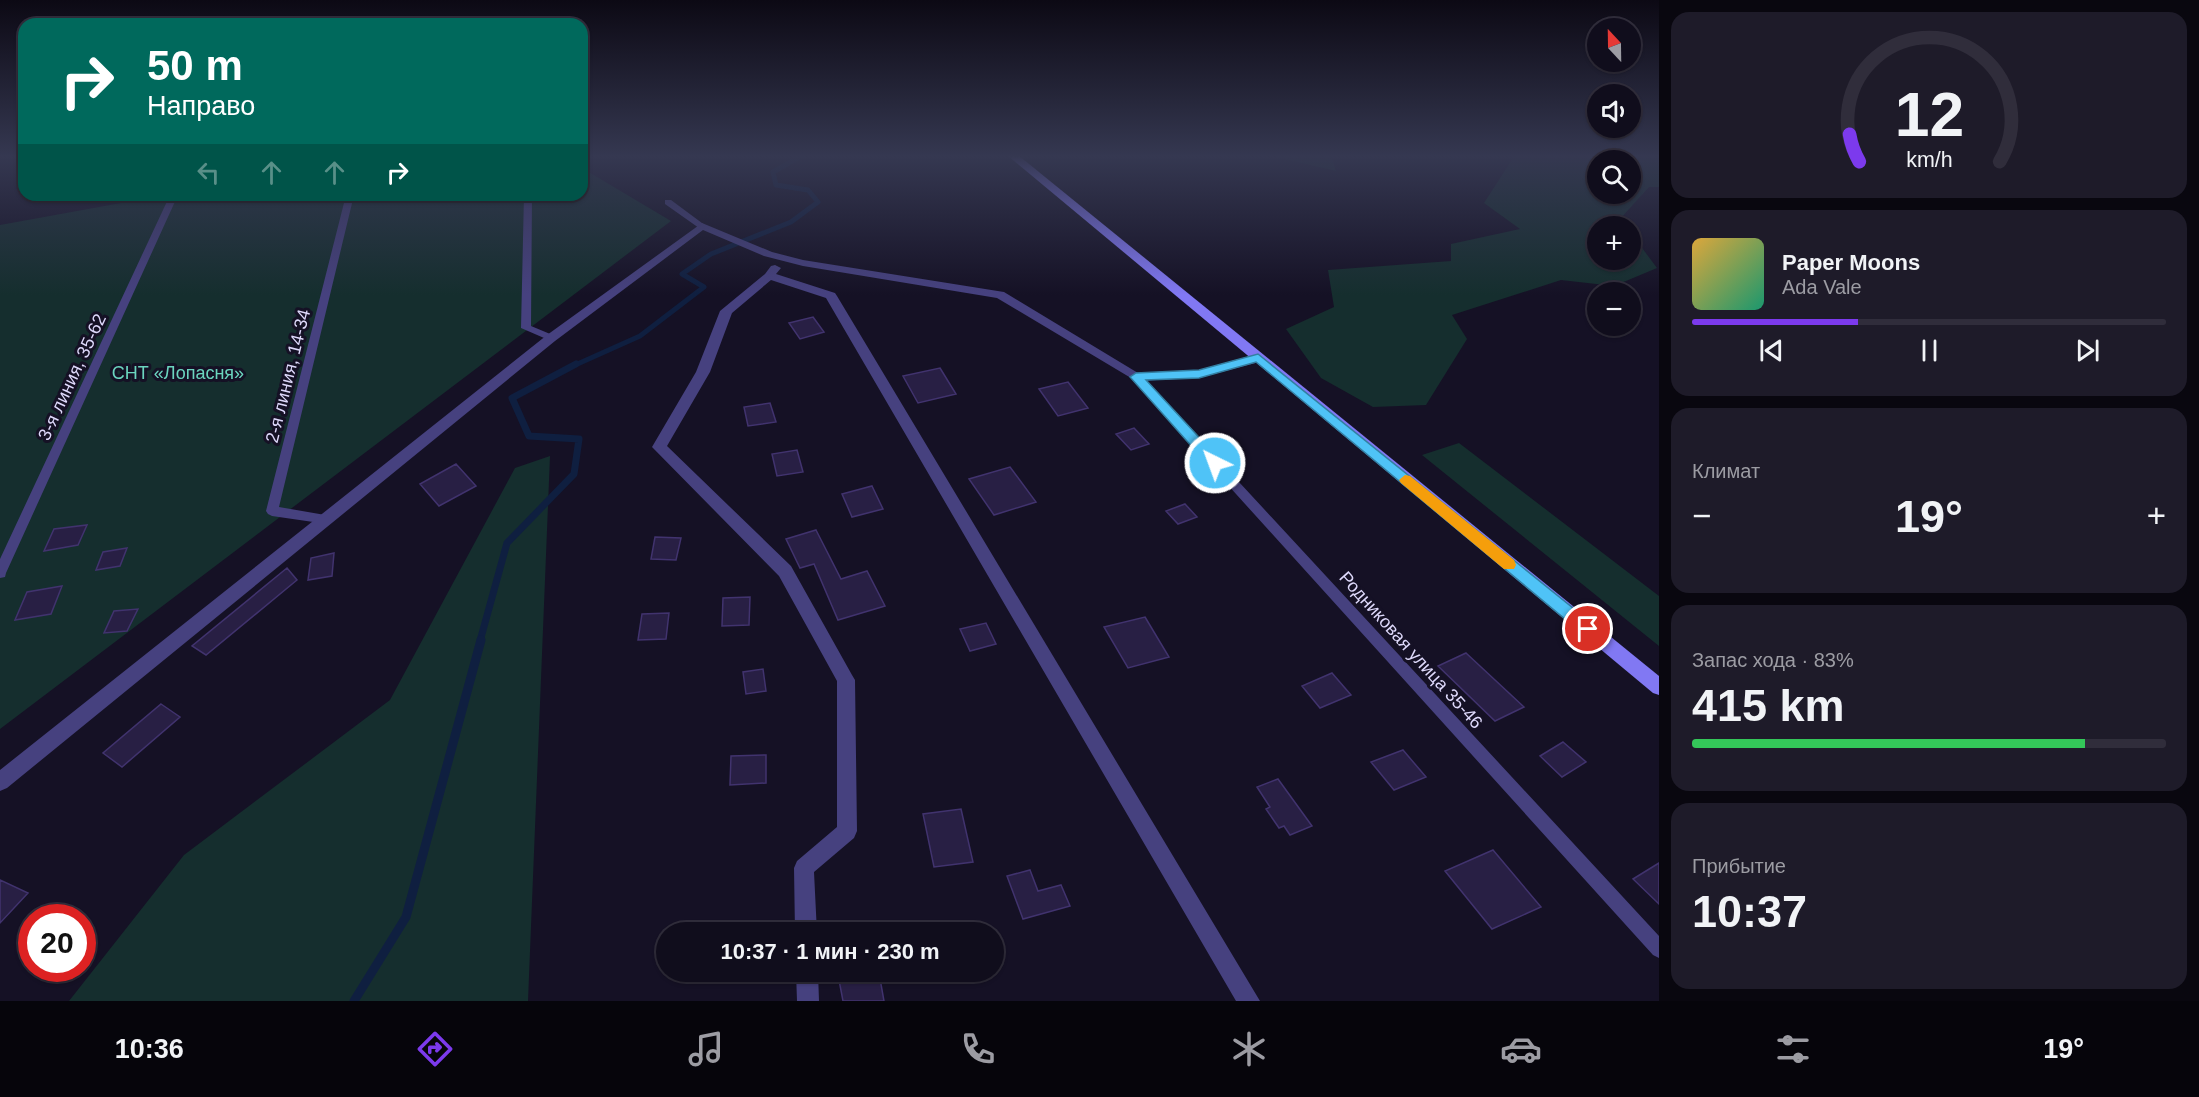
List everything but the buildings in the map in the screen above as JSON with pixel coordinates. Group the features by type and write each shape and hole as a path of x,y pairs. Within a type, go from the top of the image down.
{"street":[{"path":"1069,202 1659,687"},
{"path":"0,782 551,338 702,226 774,256 1000,295 1136,377 1199,374 1258,358"},
{"path":"774,256 769,276 726,311 703,372 659,447 785,571 846,680 848,831 804,868 806,922"},
{"path":"769,276 831,296 1249,1001"},
{"path":"807,982 808,1001"}],"lane":[{"name":"3-я линия, 35-62","path":"0,573 171,202"},
{"name":"2-я линия, 14-34","path":"327,519 272,511 348,202"},
{"path":"528,202 526,328 551,338"},
{"path":"668,202 702,226"},
{"name":"Родниковая улица 35-46","path":"1136,377 1659,948"}],"green space":[{"name":"СНТ «Лопасня»","path":"128,202 639,202 671,221 0,729 0,225"},
{"path":"1485,202 1634,204 1623,216 1587,216 1587,270 1641,270 1641,246 1657,268 1624,282 1587,283 1561,280 1452,315 1467,339 1426,405 1373,407 1321,378 1286,329 1334,307 1328,270 1451,261 1451,244 1520,229"},
{"path":"1459,443 1659,596 1659,646 1422,455"},
{"path":"550,456 528,1001 69,1001 84,982 96,982 96,967 184,855 390,700 515,468"}],"waterway":[{"path":"573,366 640,336 704,287 682,274 711,254 791,222 818,202"},
{"path":"480,641 507,543 574,474 579,439 529,436 512,398 576,364"},
{"path":"354,1001 406,917 481,640"}],"slow traffic":[{"path":"1405,480 1509,565"}],"route":[{"path":"1215,463 1136,377 1199,374 1258,358 1588,629"}]}
